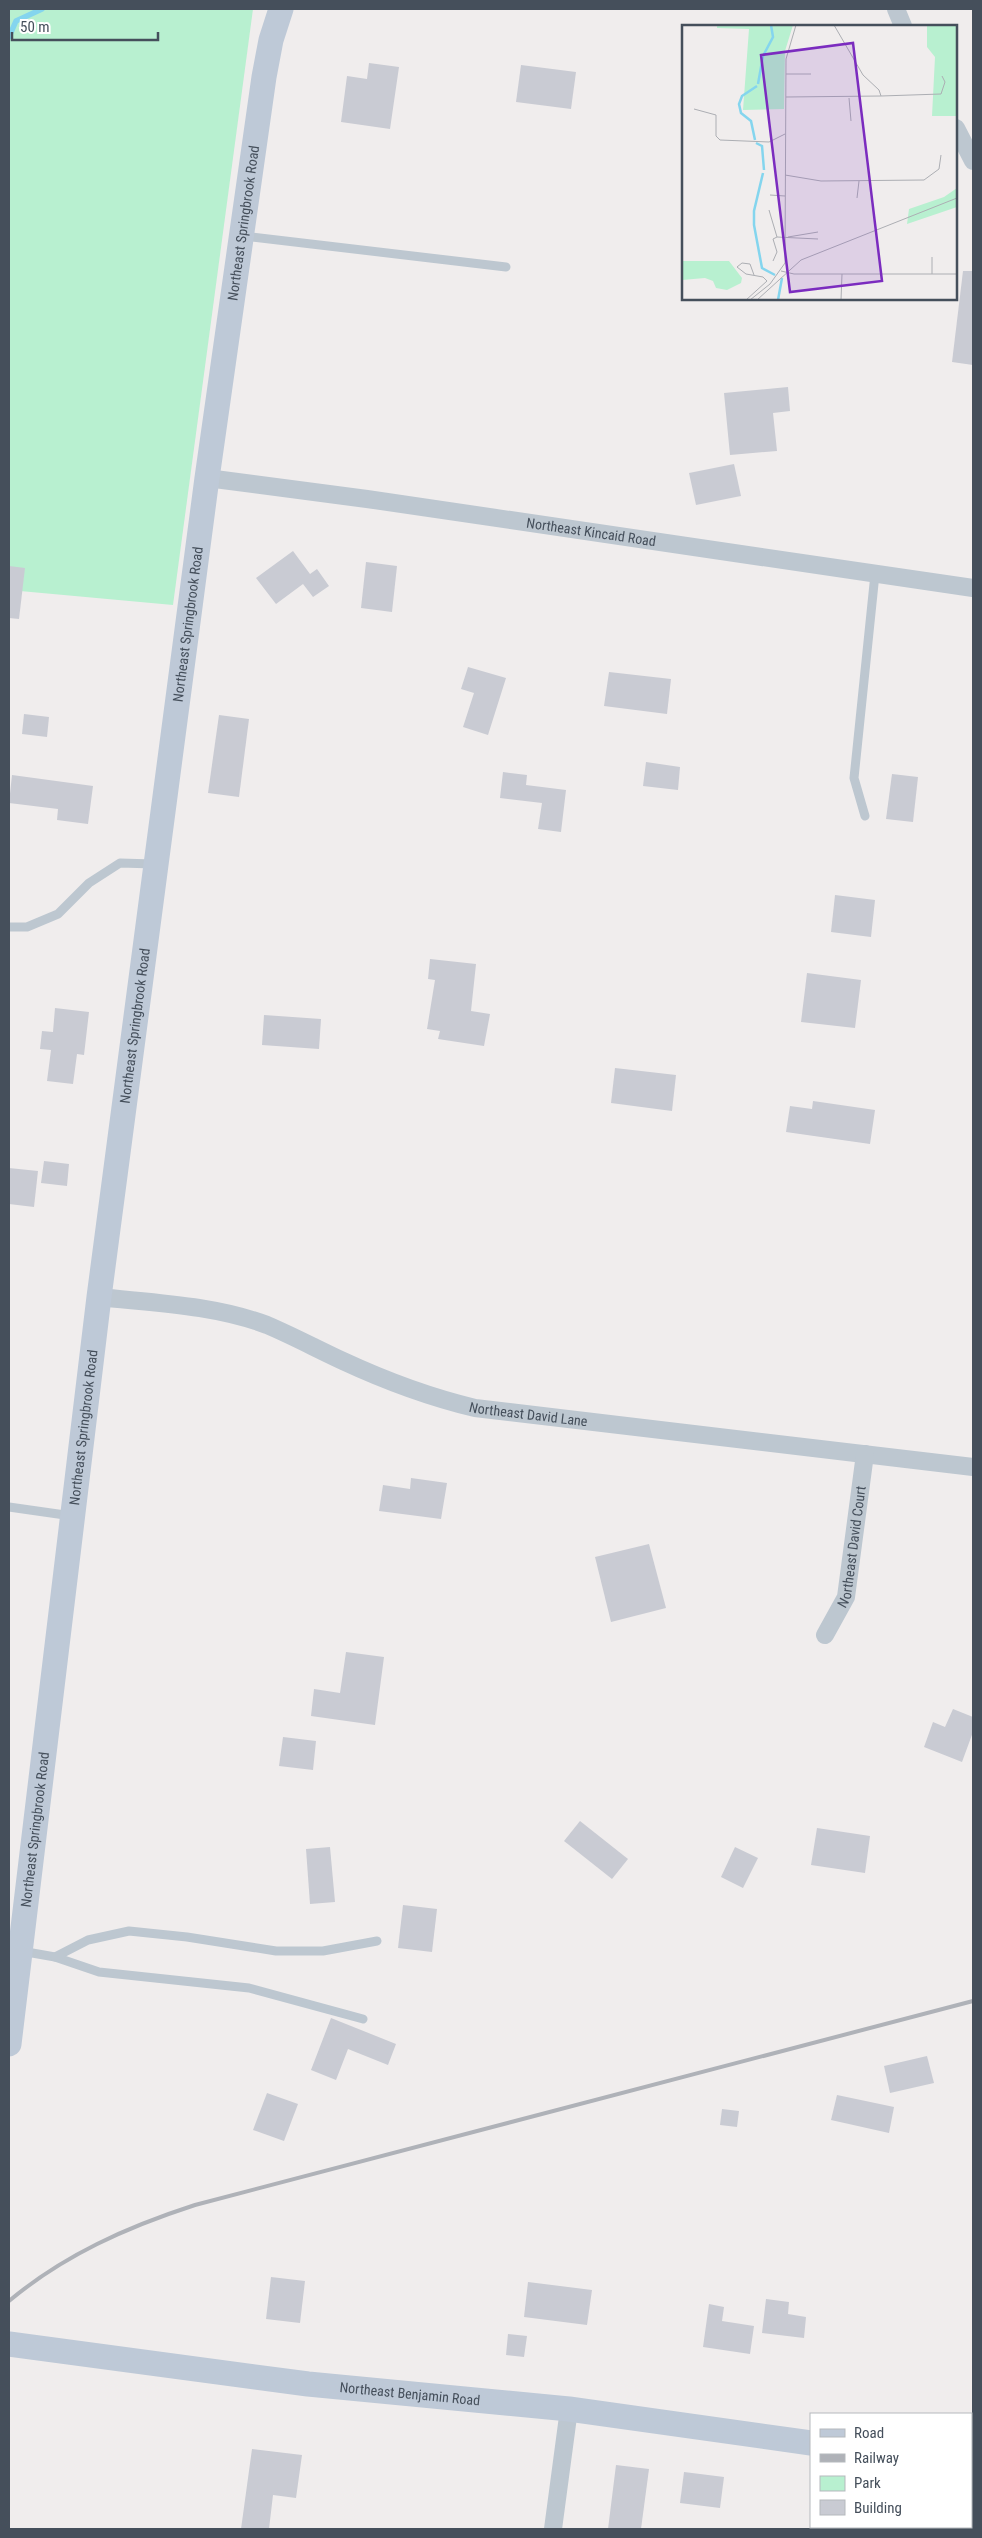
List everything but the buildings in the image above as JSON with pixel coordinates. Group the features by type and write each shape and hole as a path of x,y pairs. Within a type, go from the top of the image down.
{"street":[{"name":"Northeast Springbrook Road","path":"9,2040 14,1950 207,478 264,77 271,40 281,9"},
{"path":"896,9 903,25"},
{"path":"957,130 973,161"},
{"name":"Northeast Kincaid Road","path":"207,478 367,499 973,588"},
{"name":"Northeast David Lane","path":"99,1297 212,1310 240,1317 267,1325 343,1361 411,1389 475,1408 973,1467"},
{"name":"Northeast David Court","path":"825,1635 846,1597 865,1454"},
{"name":"Northeast Benjamin Road","path":"9,2344 301,2383 569,2409 810,2443"},
{"path":"552,2529 569,2409"}],"lane":[{"path":"242,235 506,268"},
{"path":"865,816 854,778 875,574"},
{"path":"9,927 27,927 58,914 89,883 120,863 156,864"},
{"path":"9,1507 72,1516"},
{"path":"55,1957 88,1940 129,1931 187,1936 276,1951 323,1951 377,1941"},
{"path":"14,1950 55,1957 99,1972 249,1988 363,2019"}],"green space":[{"path":"9,9 253,9 173,605 9,590"}],"waterway":[{"path":"9,37 16,21 42,9"}],"railway":[{"path":"9,2301 52,2270 97,2244 145,2223 195,2205 973,2001"}]}
